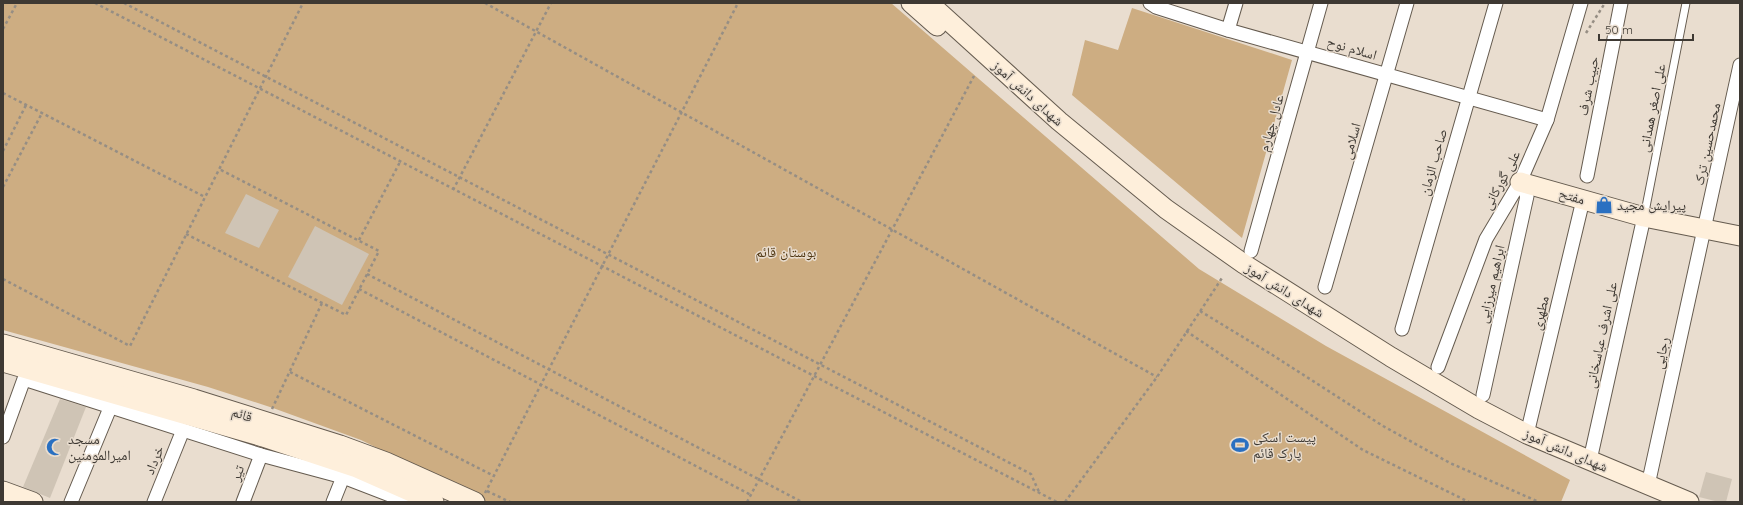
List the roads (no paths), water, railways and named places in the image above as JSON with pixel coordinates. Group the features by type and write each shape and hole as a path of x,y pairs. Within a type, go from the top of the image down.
{"main road":[{"path":"911,3 1100,170 1151,212 1207,252 1315,324 1473,419 1524,438 1539,452 1659,502"},
{"name":"شهدای دانش آموز","path":"929,3 1059,121 1166,209 1244,264 1524,438 1590,460 1689,502"},
{"name":"مفتح","path":"1520,182 1644,217 1740,236"},
{"name":"قائم","path":"3,344 194,399 340,445 479,499"},
{"name":"قائم","path":"3,362 263,437 357,468 434,502"},
{"path":"3,491 33,502"}],"street":[{"name":"اسلام نوح","path":"1150,3 1156,7 1228,30 1547,120"},
{"path":"1228,30 1236,3"},
{"name":"عادل چهارم","path":"1251,251 1322,3"},
{"name":"اسلامی","path":"1325,287 1407,3"},
{"name":"صاحب الزمان","path":"1402,329 1496,3"},
{"name":"علی گورکانی","path":"1438,367 1486,239 1520,182 1547,120 1581,3"},
{"name":"حبیب شرف","path":"1587,176 1621,3"},
{"name":"محمدحسین ترک","path":"1705,229 1740,65"},
{"name":"ابراهیم میرزایی","path":"1483,395 1527,196 1520,182"},
{"name":"مطهری","path":"1524,438 1584,200"},
{"name":"علی اشرف عباسخانی","path":"1590,460 1644,217"},
{"name":"رجایی","path":"1648,484 1705,229"},
{"path":"3,437 24,379 110,408 261,454 343,477 408,502"},
{"path":"71,502 110,408"},
{"name":"خرداد","path":"154,502 183,430"},
{"name":"تیر","path":"243,502 261,454"},
{"path":"333,502 343,477"}],"lane":[{"name":"علی اصغر همدانی","path":"1644,217 1686,3"}],"place":[{"name":"پیرایش مجید","path":"1604,205"},
{"name":"پیست اسکی پارک قائم","path":"1240,445"},
{"name":"مسجد امیرالمومنین","path":"55,447"}],"park label":[{"name":"بوستان قائم","path":"786,252"}]}
